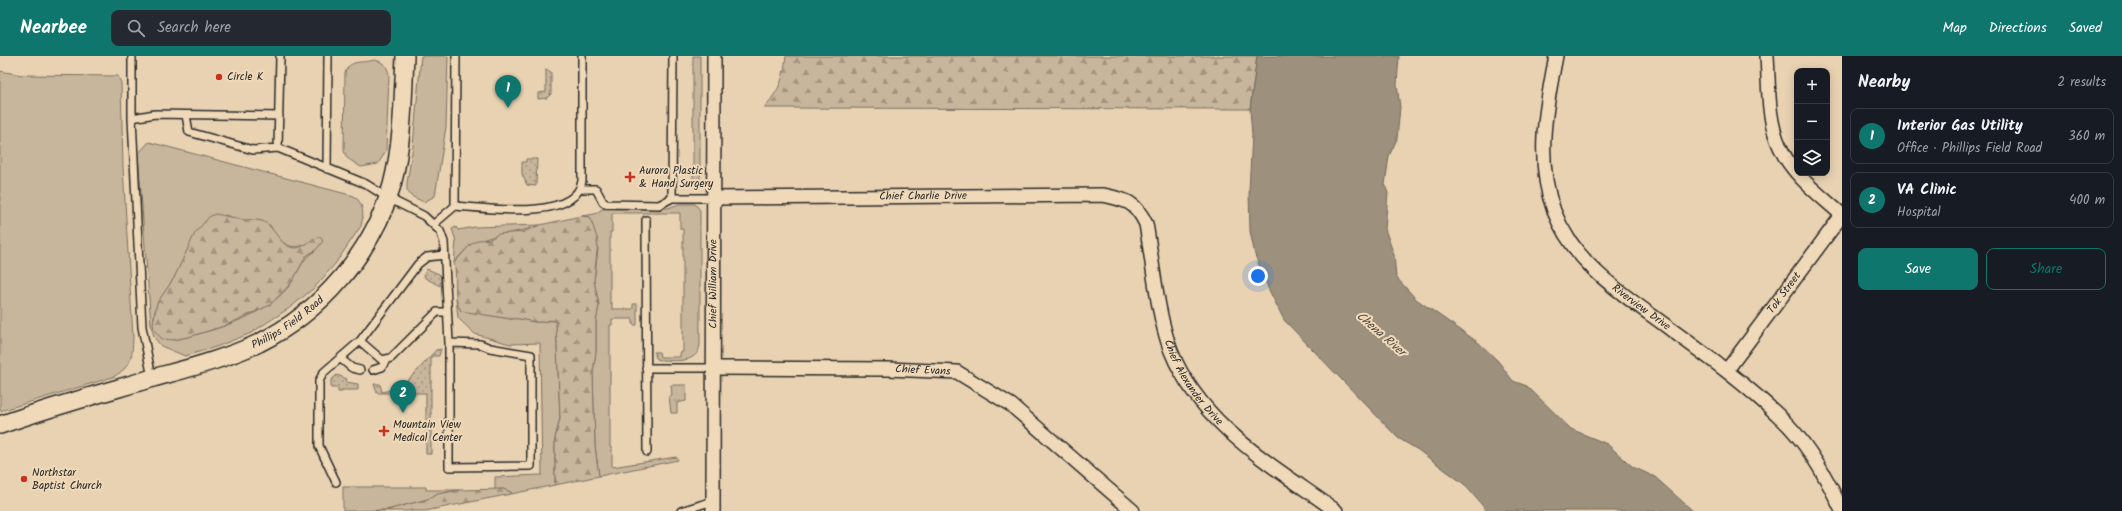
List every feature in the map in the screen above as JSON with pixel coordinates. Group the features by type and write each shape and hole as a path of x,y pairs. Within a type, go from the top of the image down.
{"street":[{"name":"Phillips Field Road","path":"0,425 152,378 224,358 272,336 297,319 333,286 356,258 376,226 388,198 397,162 406,56"},
{"name":"Chief William Drive","path":"713,506 714,56"},
{"name":"Riverview Drive","path":"1556,56 1546,107 1544,154 1549,194 1560,226 1579,254 1603,279 1727,370 1782,418 1820,468 1842,511"},
{"path":"1767,56 1770,105 1780,149 1798,174 1842,215"},
{"name":"Chief Charlie Drive","path":"713,198 1103,195 1131,203"},
{"name":"Chief Alexander Drive","path":"1131,203 1140,210 1146,224 1163,323 1171,350 1182,375 1196,396 1229,432 1336,511"},
{"name":"Tok Street","path":"1727,370 1842,215"},
{"name":"Chief Evans","path":"713,368 888,369 957,372 1010,405 1133,511"}],"lane":[{"path":"132,56 132,118 142,327 152,378"},
{"path":"278,148 280,56"},
{"path":"327,169 328,56"},
{"path":"455,206 456,56"},
{"path":"434,224 455,206 532,210 568,201 576,196 580,189 582,56"},
{"path":"672,198 673,56"},
{"path":"132,118 155,114 279,116"},
{"path":"186,115 189,132 253,150 278,148 366,184 388,198 424,216 434,224 440,231 444,242 449,343 450,467 532,466 532,355 490,348 480,344 449,343"},
{"path":"580,189 596,189 603,202 606,204 659,205 672,198 713,198"},
{"path":"646,220 647,452"},
{"path":"336,482 319,446 319,381 324,372 360,342 418,264 427,257 444,256"},
{"path":"360,342 382,360 386,360 391,358 436,312 447,312"},
{"path":"341,359 352,368 360,370"},
{"path":"373,370 382,368 386,360"},
{"path":"646,368 713,368"},
{"path":"681,511 713,506"}],"green space":[{"path":"421,56 448,56 446,127 435,196 424,202 411,196 407,190 413,146"},
{"path":"693,56 700,56 700,183 696,188 693,187"},
{"path":"786,56 1257,56 1250,109 764,108 780,84 784,72"},
{"path":"374,60 384,64 389,75 386,151 378,164 361,167 347,158 344,151 345,73 347,68 353,63"},
{"path":"546,69 551,72 551,94 547,98 538,99 538,93 546,92"},
{"path":"0,71 22,75 118,76 121,83 123,168 133,337 130,361 124,369 113,377 0,411"},
{"path":"149,142 354,196 360,202 362,210 363,217 361,226 335,264 314,288 291,307 251,333 216,347 185,356 161,346 154,337 151,325 138,154","holes":["225,215 270,225 278,238 294,247 301,246 314,238 316,250 310,254 302,264 285,291 274,301 248,316 233,323 203,333 174,340 154,330 154,315 157,304 174,278 193,241"]},
{"path":"526,159 537,159 536,186 527,185 522,174 522,162 526,162"},
{"path":"679,204 695,204 700,210 700,345 698,351 690,359 678,361 659,360 656,358 654,352 659,352 660,357 680,357 680,352 683,352 683,229 680,229 680,213 612,213 612,232 610,232 610,303 612,303 612,309 633,309 633,304 637,304 637,325 633,325 633,319 612,319 612,325 610,325 610,447 612,447 612,467 676,457 678,460 599,476 595,446 593,372 596,352 596,322 599,305 594,281 598,249 590,217 581,216 595,214 602,209 668,208"},
{"path":"215,214 236,219 262,221 270,227 285,244 290,247 299,248 313,239 320,237 323,241 316,250 306,256 292,282 270,305 224,326 174,340 162,339 154,330 153,323 157,303 174,278 195,233 209,217"},
{"path":"581,216 590,217 598,241 594,281 599,305 596,322 596,352 593,372 595,446 599,476 555,485 555,439 560,418 556,322 550,320 533,322 461,311 458,306 456,294 454,263 470,245 478,240 490,239 498,234 523,232 540,225"},
{"path":"540,225 493,236 483,240 472,245 463,252 454,263 456,241 452,229 456,227 458,230 475,227"},
{"path":"427,269 439,274 441,278 440,286 425,278 424,274"},
{"path":"456,298 459,308 465,311 533,322 556,322 560,418 555,439 555,485 511,494 511,492 503,489 495,490 495,477 542,475 540,343 510,344 475,334 458,318"},
{"path":"441,349 439,356 431,356 431,454 426,454 426,393 377,393 374,384 380,384 382,392 399,386 412,376 436,350"},
{"path":"337,375 347,379 346,382 358,384 358,390 342,390 342,392 338,392 338,388 331,388 331,380"},
{"path":"671,385 686,385 686,401 677,403 677,413 671,413 669,396 672,395"},
{"path":"343,487 426,487 426,490 459,490 442,493 428,499 387,510 343,511"},
{"path":"503,489 511,492 511,494 425,511 360,511 387,510 428,499 438,494 459,490"}],"water":[{"name":"Chena River","path":"1257,56 1399,56 1397,85 1400,107 1397,139 1389,156 1385,185 1388,193 1385,229 1394,255 1396,277 1416,299 1479,343 1498,361 1513,381 1527,386 1571,429 1607,444 1633,467 1655,477 1693,511 1487,511 1464,484 1418,450 1398,438 1284,320 1269,290 1255,255 1250,231 1249,191 1252,135 1250,109"}],"place":[{"name":"Circle K","path":"219,77"},
{"name":"Interior Gas Utility","path":"508,108"},
{"name":"Aurora Plastic & Hand Surgery","path":"630,177"},
{"name":"VA Clinic","path":"403,413"},
{"name":"Mountain View Medical Center","path":"384,431"},
{"name":"Northstar Baptist Church","path":"24,479"}]}
